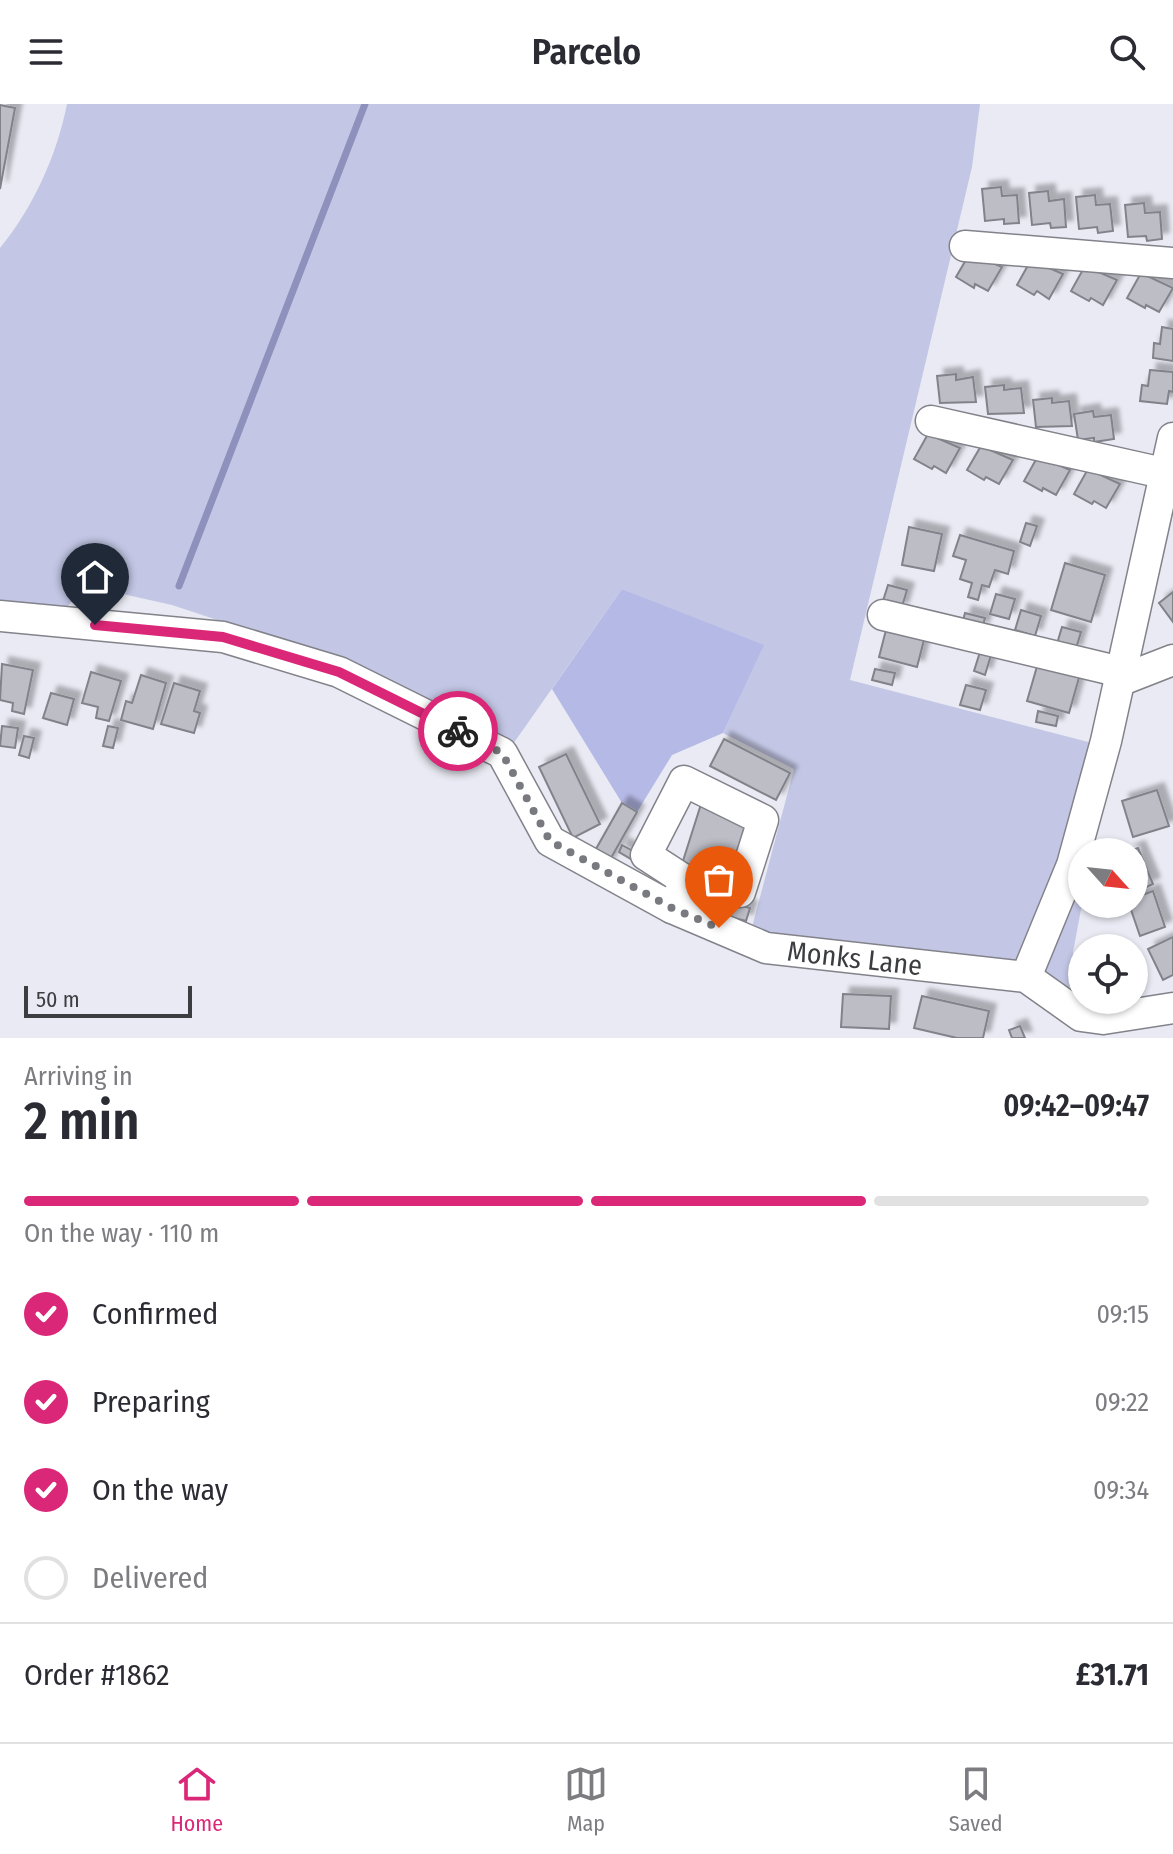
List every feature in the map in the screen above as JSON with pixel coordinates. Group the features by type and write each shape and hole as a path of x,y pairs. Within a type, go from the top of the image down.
{"street":[{"path":"965,246 1173,263"},
{"path":"931,421 1163,473"},
{"path":"1026,977 1072,865 1106,741 1173,438"},
{"path":"883,615 1120,676 1173,660"},
{"name":"Monks Lane","path":"0,616 223,637 339,672 502,753 550,841 672,908 766,948 1026,977 1081,1016 1103,1019 1173,1008"},
{"path":"672,908 686,881"}],"shaded area":[{"path":"67,104 980,104 972,167 850,680 1096,744 1071,838 1068,838 1065,861 1020,966 875,953 751,931 794,769 723,733 763,646 622,589 513,744 345,662 172,605 87,586 64,610 0,603 0,248 33,198 63,123"},
{"path":"622,589 764,645 723,733 672,755 637,812 622,803 552,689"},
{"path":"1068,868 1068,918 1079,918 1076,934 1068,934 1068,988 1053,998 1026,977"}],"building":[{"path":"0,105 15,108 0,189"},
{"path":"1001,187 1002,196 1017,195 1019,223 1004,224 1004,219 985,221 982,189"},
{"path":"1048,191 1049,201 1064,199 1066,227 1051,228 1050,223 1032,225 1029,193"},
{"path":"1095,195 1096,205 1110,204 1113,231 1098,233 1097,227 1079,229 1076,197"},
{"path":"1144,203 1145,213 1160,212 1162,239 1147,241 1146,236 1128,237 1125,205"},
{"path":"970,253 1002,267 988,291 975,284 974,288 956,277"},
{"path":"1031,260 1063,274 1049,299 1037,291 1034,295 1017,285"},
{"path":"1085,266 1117,280 1103,305 1071,291"},
{"path":"1141,273 1173,288 1159,312 1127,298"},
{"path":"1162,327 1173,329 1173,361 1153,358 1154,343 1160,344"},
{"path":"1150,370 1173,372 1173,392 1169,391 1167,404 1140,401 1142,385 1148,386"},
{"path":"956,374 956,380 973,377 976,402 940,403 937,376"},
{"path":"1004,385 1004,390 1021,388 1024,413 988,414 985,387"},
{"path":"1052,398 1052,403 1069,401 1072,426 1036,427 1033,400"},
{"path":"1093,411 1094,417 1111,415 1114,439 1094,442 1094,438 1078,440 1074,414"},
{"path":"928,434 960,448 946,473 914,459"},
{"path":"981,446 1013,460 999,484 967,470"},
{"path":"1038,456 1070,470 1056,495 1024,481"},
{"path":"1088,469 1120,484 1106,508 1074,494"},
{"path":"1026,523 1037,526 1030,546 1020,542"},
{"path":"909,527 942,534 934,571 902,565"},
{"path":"960,535 1014,551 1008,574 995,570 989,587 982,585 978,600 968,597 972,583 960,579 966,560 953,556"},
{"path":"1065,563 1105,575 1091,622 1051,610"},
{"path":"888,585 907,590 901,610 882,604"},
{"path":"1173,592 1173,622 1159,603"},
{"path":"996,594 1015,599 1009,619 990,614"},
{"path":"1021,610 1041,616 1035,636 1015,630"},
{"path":"965,613 985,618 982,629 962,624"},
{"path":"1062,627 1081,632 1075,652 1056,647"},
{"path":"886,630 924,640 917,667 879,657"},
{"path":"980,652 991,655 985,675 974,671"},
{"path":"1040,656 1082,667 1069,713 1027,701"},
{"path":"2,664 33,670 24,714 12,711 13,703 0,700"},
{"path":"875,669 895,673 892,685 872,680"},
{"path":"91,672 121,681 109,721 96,718 98,707 82,703"},
{"path":"141,675 166,683 153,729 121,720 126,701 132,703"},
{"path":"174,683 200,691 194,711 200,713 194,733 161,724"},
{"path":"966,685 986,690 980,710 960,705"},
{"path":"51,693 74,699 67,725 43,718"},
{"path":"1038,711 1058,716 1056,726 1036,722"},
{"path":"2,726 18,728 15,748 0,746"},
{"path":"108,726 118,728 113,748 103,746"},
{"path":"24,736 34,738 29,758 19,755"},
{"path":"724,739 790,773 776,800 710,766"},
{"path":"566,754 600,824 573,838 539,767"},
{"path":"1157,790 1169,826 1133,837 1122,801"},
{"path":"702,801 751,816 732,879 682,864"},
{"path":"622,803 637,812 607,865 592,856"},
{"path":"622,845 640,855 636,862 619,852"},
{"path":"1153,891 1165,927 1139,934 1134,918 1148,918 1148,893"},
{"path":"715,899 750,908 746,921 712,912"},
{"path":"1173,937 1173,975 1163,980 1148,949"},
{"path":"843,994 891,996 889,1029 841,1027"},
{"path":"922,996 989,1011 983,1038 957,1038 914,1028"},
{"path":"1020,1026 1025,1038 1012,1038 1009,1030"}],"waterway":[{"path":"179,586 365,104"}],"way so far":[{"path":"458,731 502,753 550,841 672,908 719,928"}],"route":[{"path":"95,625 223,637 339,672 458,731"}]}
